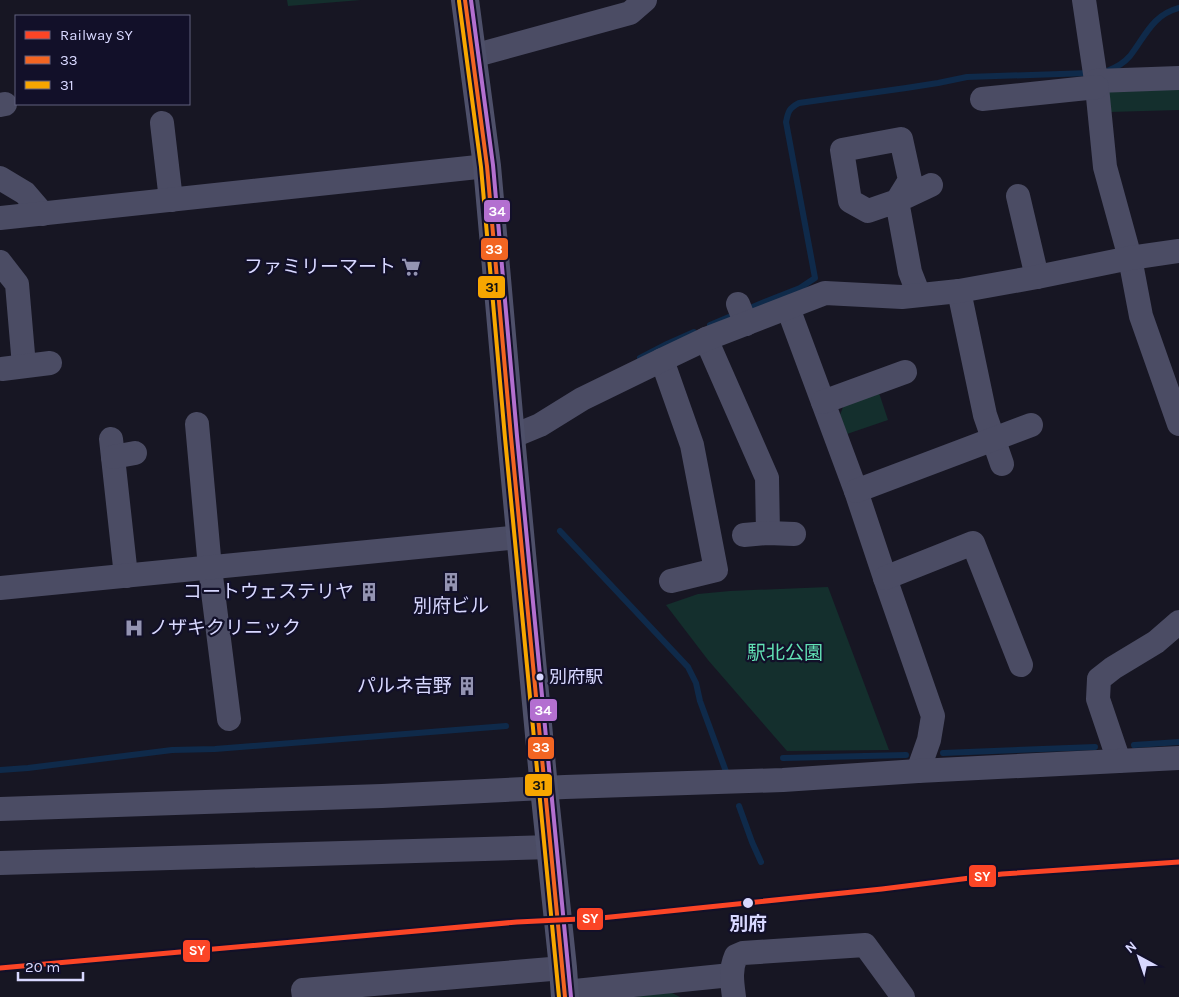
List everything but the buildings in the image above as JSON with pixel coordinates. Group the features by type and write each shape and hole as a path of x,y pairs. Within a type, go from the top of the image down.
{"main road":[{"path":"466,0 487,166 510,436 564,986"}],"street":[{"path":"473,56 630,13 645,0"},
{"path":"1084,0 1105,167 1130,258 1141,316 1179,424"},
{"path":"982,99 1095,78 1179,78"},
{"path":"162,123 171,200"},
{"path":"0,218 487,166"},
{"path":"0,178 26,193 43,214"},
{"path":"919,295 910,272 898,201 931,186"},
{"path":"1018,196 1014,222 1037,277"},
{"path":"510,436 540,424 582,399 706,339 742,316 788,308 825,293 902,297 960,292 1130,258 1179,251"},
{"path":"0,262 17,284 13,367 50,363"},
{"path":"960,292 985,415 1002,464"},
{"path":"788,308 856,491 884,578 933,716 929,740 918,771"},
{"path":"706,339 767,478 768,533"},
{"path":"662,360 692,444 716,570 671,581"},
{"path":"823,402 905,372"},
{"path":"197,424 210,568 235,689 229,719"},
{"path":"856,491 1031,425"},
{"path":"120,449 126,576"},
{"path":"744,535 768,533 794,534"},
{"path":"0,588 520,537"},
{"path":"884,578 973,543 1022,665"},
{"path":"1119,761 1098,698 1099,679 1156,642 1179,622"},
{"path":"0,808 353,797 783,780 1179,758"},
{"path":"0,863 551,847"},
{"path":"304,997 303,990 564,986 620,991 675,980 732,986 733,963 736,956 743,953 865,945 902,997"},
{"path":"675,980 689,985 697,997"}],"green space":[{"path":"287,0 361,0 288,6"},
{"path":"1179,82 1179,110 1109,112 1105,92"},
{"path":"878,390 888,420 847,434 840,415 845,402"},
{"name":"駅北公園","path":"828,587 889,750 787,751 708,660 666,605 698,594"},
{"path":"670,992 680,997 632,997"}],"waterway":[{"path":"1107,71 1128,59 1156,21 1170,11 1179,8"},
{"path":"710,325 800,288 815,278 786,122 790,111 799,103 906,88 967,77 1090,73"},
{"path":"640,358 694,332"},
{"path":"560,531 688,667 696,683 700,701 728,777"},
{"path":"0,770 172,750 215,749 506,726"},
{"path":"1134,745 1179,742"},
{"path":"943,753 1095,747"},
{"path":"783,758 906,755"},
{"path":"739,806 761,862"}],"rail line":[{"name":"SY","path":"0,968 517,922 601,918 882,889 1002,874 1179,862"}],"transit line":[{"name":"33","path":"465,0 487,166 565,997"},
{"name":"34","path":"471,0 493,165 571,997"},
{"name":"31","path":"459,1 481,167 559,997"}],"place":[{"name":"ファミリーマート","path":"411,267"},
{"name":"別府ビル","path":"451,582"},
{"name":"コートウェステリヤ","path":"369,592"},
{"name":"ノザキクリニック","path":"134,628"},
{"name":"別府駅","path":"540,677"},
{"name":"パルネ吉野","path":"467,686"},
{"name":"別府","path":"748,903"}]}
